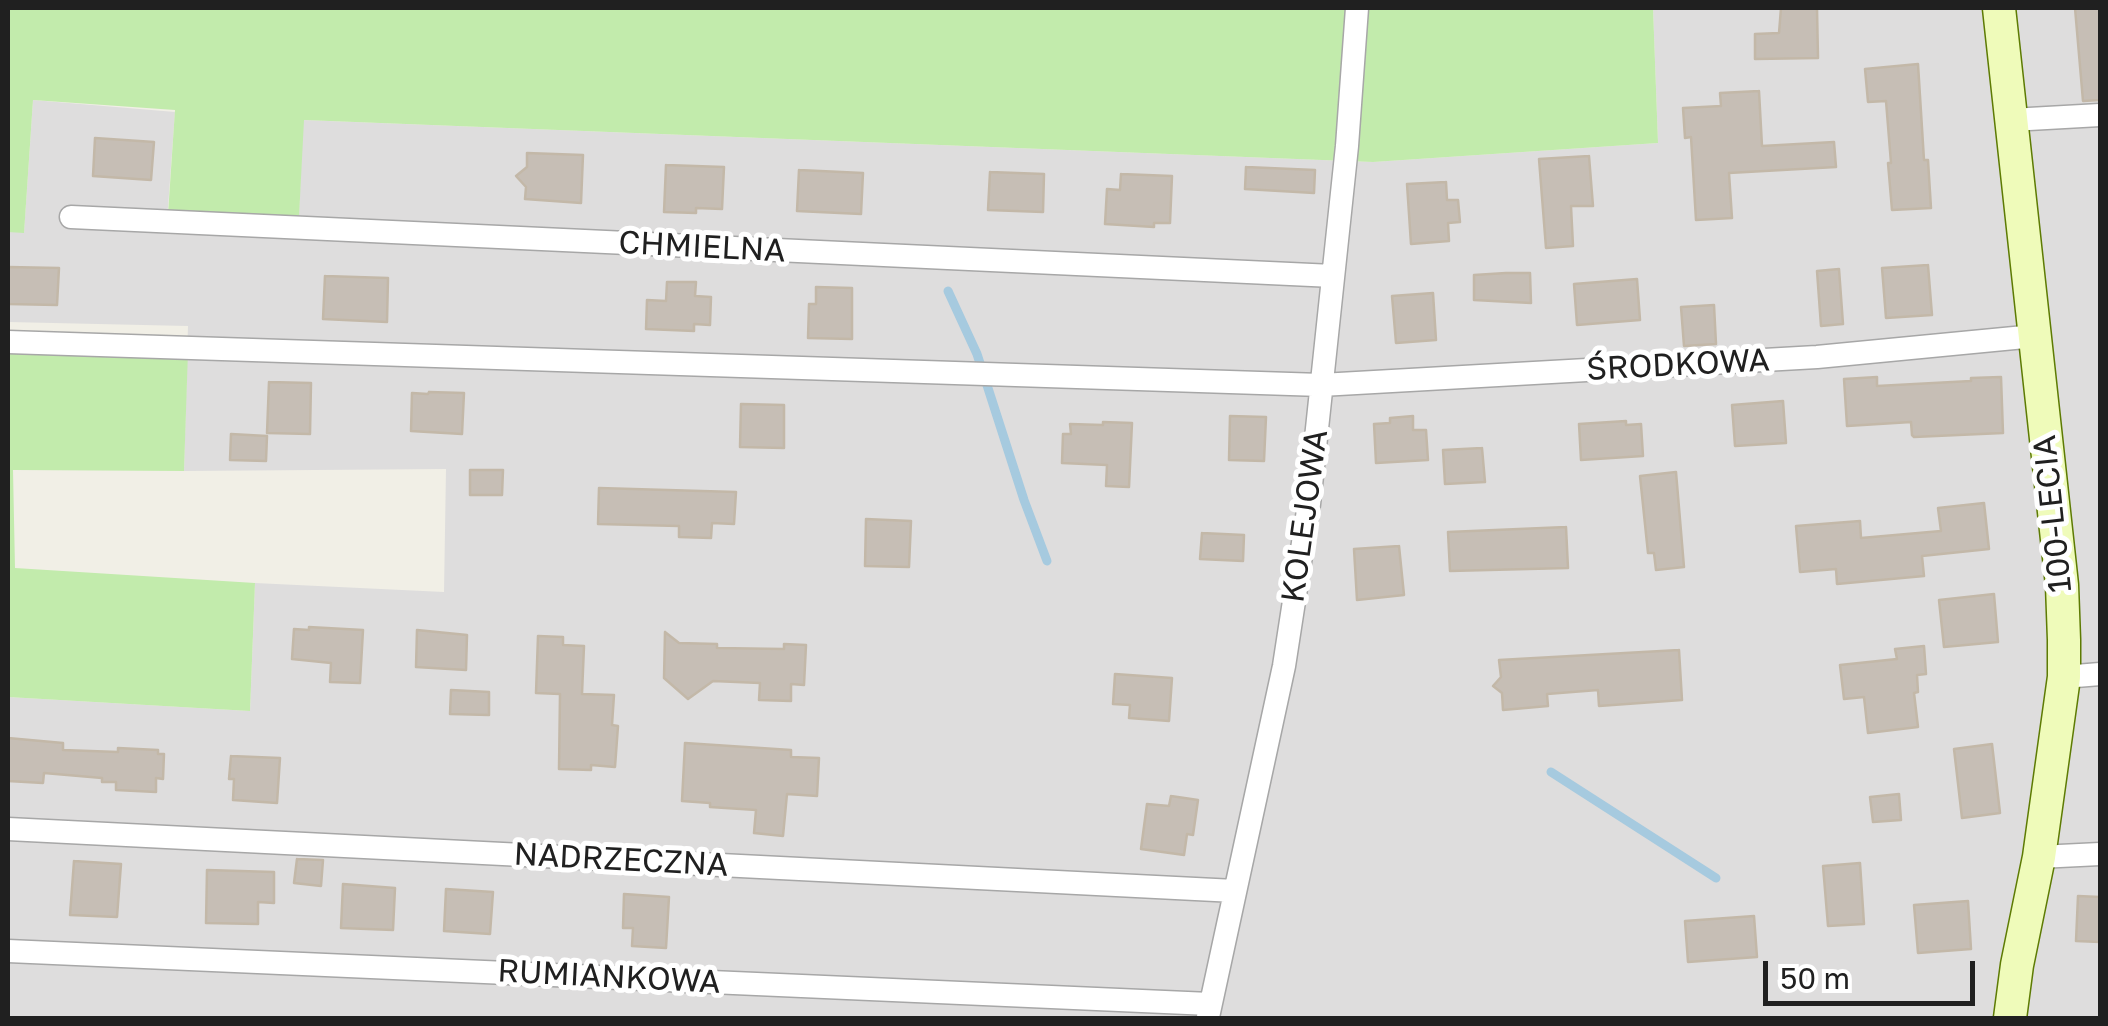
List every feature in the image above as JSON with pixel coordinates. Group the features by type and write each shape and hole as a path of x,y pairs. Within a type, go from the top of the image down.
{"street":[{"name":"KOLEJOWA","path":"1209,1011 1284,666 1310,504 1347,146 1357,8"},
{"name":"100-LECIA","path":"1999,8 2062,586 2064,677 2039,857 2010,1018"},
{"path":"2011,120 2100,115"},
{"name":"CHMIELNA","path":"72,217 1333,276"},
{"name":"ŚRODKOWA","path":"8,342 1321,385 1817,357 2035,336"},
{"path":"2064,677 2100,674"},
{"name":"NADRZECZNA","path":"8,829 1234,891"},
{"path":"2039,857 2100,854"},
{"name":"RUMIANKOWA","path":"8,951 1209,1011"}],"shaded area":[{"path":"1653,8 2100,8 2100,1018 8,1018 8,697 250,711 255,583 444,592 446,469 184,471 188,326 8,322 8,232 24,232 33,100 175,112 166,234 298,237 303,120 1373,162 1658,143"}],"green space":[{"path":"8,8 1653,8 1658,143 1373,162 304,120 299,217 168,214 175,110 33,100 24,233 8,232"},
{"path":"8,345 188,351 184,471 13,470 15,568 255,583 250,711 8,697"}],"building":[{"path":"1781,8 1817,8 1818,58 1755,59 1755,34 1779,33"},
{"path":"2075,8 2100,8 2100,100 2083,101"},
{"path":"1918,64 1931,208 1892,210 1886,101 1868,102 1865,69"},
{"path":"1759,91 1762,146 1834,142 1836,167 1729,173 1732,218 1696,220 1691,137 1685,138 1683,108 1721,106 1720,93"},
{"path":"95,138 154,142 151,180 93,176"},
{"path":"527,153 583,155 581,203 525,199 526,187 516,176 527,167"},
{"path":"1589,156 1593,206 1571,206 1573,246 1546,248 1539,159"},
{"path":"666,165 724,167 722,209 664,212"},
{"path":"1246,167 1315,170 1314,193 1245,189"},
{"path":"799,170 863,173 861,214 797,211"},
{"path":"990,172 1044,174 1043,212 988,210"},
{"path":"1121,174 1172,176 1170,223 1154,223 1154,227 1105,224 1107,189 1120,190"},
{"path":"1446,182 1447,200 1458,200 1460,222 1448,223 1449,241 1411,244 1407,184"},
{"path":"1928,265 1932,315 1886,318 1882,268"},
{"path":"8,267 59,268 57,305 8,304"},
{"path":"1839,269 1843,324 1821,326 1817,271"},
{"path":"1530,273 1531,303 1474,300 1474,275"},
{"path":"325,276 388,278 387,322 323,319"},
{"path":"1637,279 1640,320 1577,325 1574,284"},
{"path":"667,282 696,282 695,296 711,297 710,325 694,324 694,331 646,329 647,300 666,301"},
{"path":"816,287 852,288 852,339 808,338 809,304 816,304"},
{"path":"1433,293 1436,340 1396,343 1392,296"},
{"path":"1714,305 1716,344 1684,346 1681,307"},
{"path":"1877,377 1877,386 2001,377 2003,433 1914,437 1911,422 1847,426 1844,379"},
{"path":"269,382 311,383 310,434 267,433"},
{"path":"412,393 464,393 462,434 411,431"},
{"path":"1783,401 1786,443 1735,446 1732,405"},
{"path":"741,404 784,405 784,448 740,447"},
{"path":"1230,416 1266,417 1264,461 1229,460"},
{"path":"1413,416 1413,430 1426,430 1428,460 1376,463 1374,424"},
{"path":"1626,421 1626,425 1641,424 1643,456 1581,460 1579,424"},
{"path":"1132,423 1129,487 1106,486 1107,465 1062,463 1063,434 1071,434 1070,424"},
{"path":"231,434 267,436 266,461 230,460"},
{"path":"1482,448 1485,482 1445,484 1443,450"},
{"path":"470,470 503,470 502,495 470,495"},
{"path":"1676,472 1684,567 1656,570 1654,553 1648,553 1640,476"},
{"path":"599,488 736,492 734,524 712,523 711,538 679,537 679,526 598,524"},
{"path":"1984,503 1989,549 1922,556 1924,576 1837,584 1836,569 1800,572 1796,526 1860,521 1861,538 1941,531 1938,508"},
{"path":"866,519 911,521 909,567 865,566"},
{"path":"1566,527 1568,568 1450,571 1448,532"},
{"path":"1202,533 1244,535 1243,561 1200,559"},
{"path":"1399,546 1404,595 1357,600 1354,549"},
{"path":"1994,594 1998,642 1944,647 1939,600"},
{"path":"294,629 363,630 360,683 330,682 331,663 292,659"},
{"path":"417,630 467,635 466,670 416,667"},
{"path":"665,632 679,643 717,644 717,648 784,649 784,644 806,645 804,685 791,684 791,701 759,700 760,683 713,681 688,699 664,678"},
{"path":"538,636 563,637 563,645 584,646 582,694 614,695 612,725 618,726 615,767 559,769 560,694 536,693"},
{"path":"1924,646 1926,674 1917,675 1918,692 1914,693 1918,727 1868,733 1864,697 1844,699 1840,665 1897,659 1895,649"},
{"path":"1679,650 1682,700 1599,706 1598,690 1547,694 1548,706 1503,710 1502,693 1493,686 1501,677 1499,660"},
{"path":"1115,674 1172,678 1169,721 1129,718 1130,705 1113,704"},
{"path":"451,690 489,692 489,715 450,714"},
{"path":"8,738 63,743 63,750 158,750 158,754 164,754 163,779 156,778 156,792 116,790 116,782 102,782 102,778 44,773 43,783 8,781"},
{"path":"685,743 791,750 791,757 819,758 817,796 787,794 783,836 754,833 756,810 682,801"},
{"path":"1992,744 2000,813 1962,818 1954,749"},
{"path":"231,756 280,758 277,803 233,800 234,779 229,779"},
{"path":"1899,794 1901,820 1873,822 1870,797"},
{"path":"1171,796 1198,800 1193,835 1187,834 1184,855 1141,849 1147,804 1169,806"},
{"path":"297,859 323,860 321,886 294,883"},
{"path":"74,861 121,864 117,917 70,915"},
{"path":"1860,863 1864,924 1828,926 1823,866"},
{"path":"207,870 274,872 274,903 258,902 258,924 206,923"},
{"path":"343,884 395,888 393,930 341,928"},
{"path":"446,889 493,892 490,934 444,931"},
{"path":"624,894 669,897 666,948 632,946 633,928 623,928"},
{"path":"2078,896 2100,897 2100,942 2076,941"},
{"path":"1968,901 1971,949 1918,953 1914,905"},
{"path":"1754,916 1757,957 1688,962 1685,921"}],"waterway":[{"path":"948,291 977,354 1047,561"},
{"path":"1551,772 1716,878"}]}
